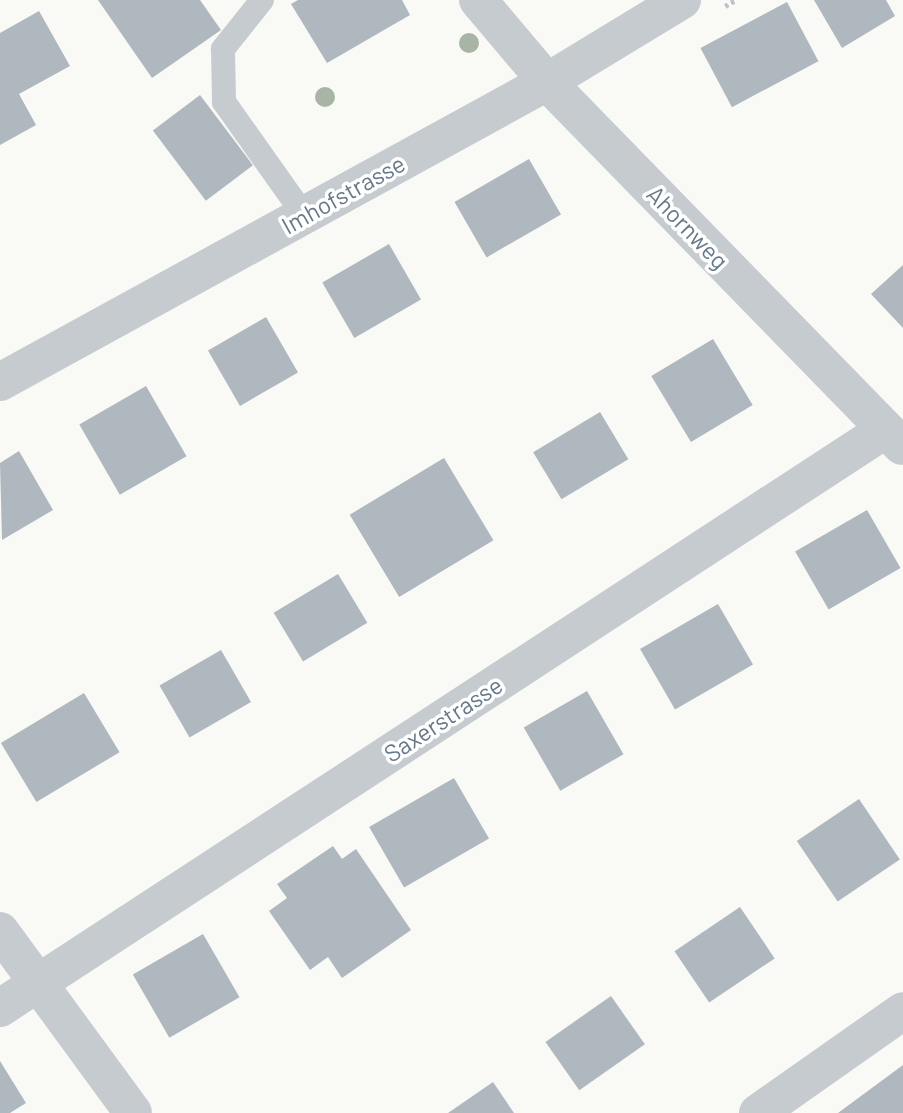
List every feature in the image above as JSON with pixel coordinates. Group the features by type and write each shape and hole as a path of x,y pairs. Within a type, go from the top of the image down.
{"street":[{"name":"Ahornweg","path":"478,0 547,82 894,439"},
{"name":"Imhofstrasse","path":"0,382 547,82 682,0"},
{"name":"Saxerstrasse","path":"0,1008 894,439"},
{"path":"0,931 133,1113"},
{"path":"758,1113 903,1011"}],"lane":[{"path":"262,0 223,49 224,102 304,215"}],"building":[{"path":"98,0 200,0 221,30 152,78"},
{"path":"298,0 402,0 410,15 327,63 291,4"},
{"path":"814,0 886,0 895,16 842,48"},
{"path":"787,2 818,61 732,107 700,48"},
{"path":"39,11 70,66 19,94 36,125 0,145 0,33"},
{"path":"200,95 253,165 206,201 153,131"},
{"path":"529,159 561,214 487,257 455,202"},
{"path":"389,244 421,299 354,338 322,282"},
{"path":"903,265 903,328 871,294"},
{"path":"266,317 298,372 240,406 208,351"},
{"path":"713,339 753,405 691,442 651,376"},
{"path":"146,386 187,456 120,495 79,425"},
{"path":"600,412 628,459 561,499 533,452"},
{"path":"19,451 53,510 2,540 0,463"},
{"path":"444,458 493,540 399,597 350,515"},
{"path":"867,510 900,568 829,610 795,552"},
{"path":"338,574 367,623 303,661 274,613"},
{"path":"718,604 753,665 675,710 640,649"},
{"path":"221,650 251,702 190,737 160,686"},
{"path":"587,691 624,754 560,791 524,728"},
{"path":"84,693 120,752 36,802 1,743"},
{"path":"454,778 489,839 404,888 369,827"},
{"path":"859,799 900,860 838,901 797,841"},
{"path":"333,846 342,859 356,849 411,930 342,978 328,957 310,970 269,911 287,898 277,884"},
{"path":"740,907 775,958 709,1003 675,951"},
{"path":"203,934 240,997 169,1038 133,974"},
{"path":"611,996 645,1044 579,1090 545,1042"},
{"path":"0,1061 26,1103 10,1113 0,1113"},
{"path":"903,1065 903,1113 838,1113"},
{"path":"493,1082 514,1113 448,1113"}]}
